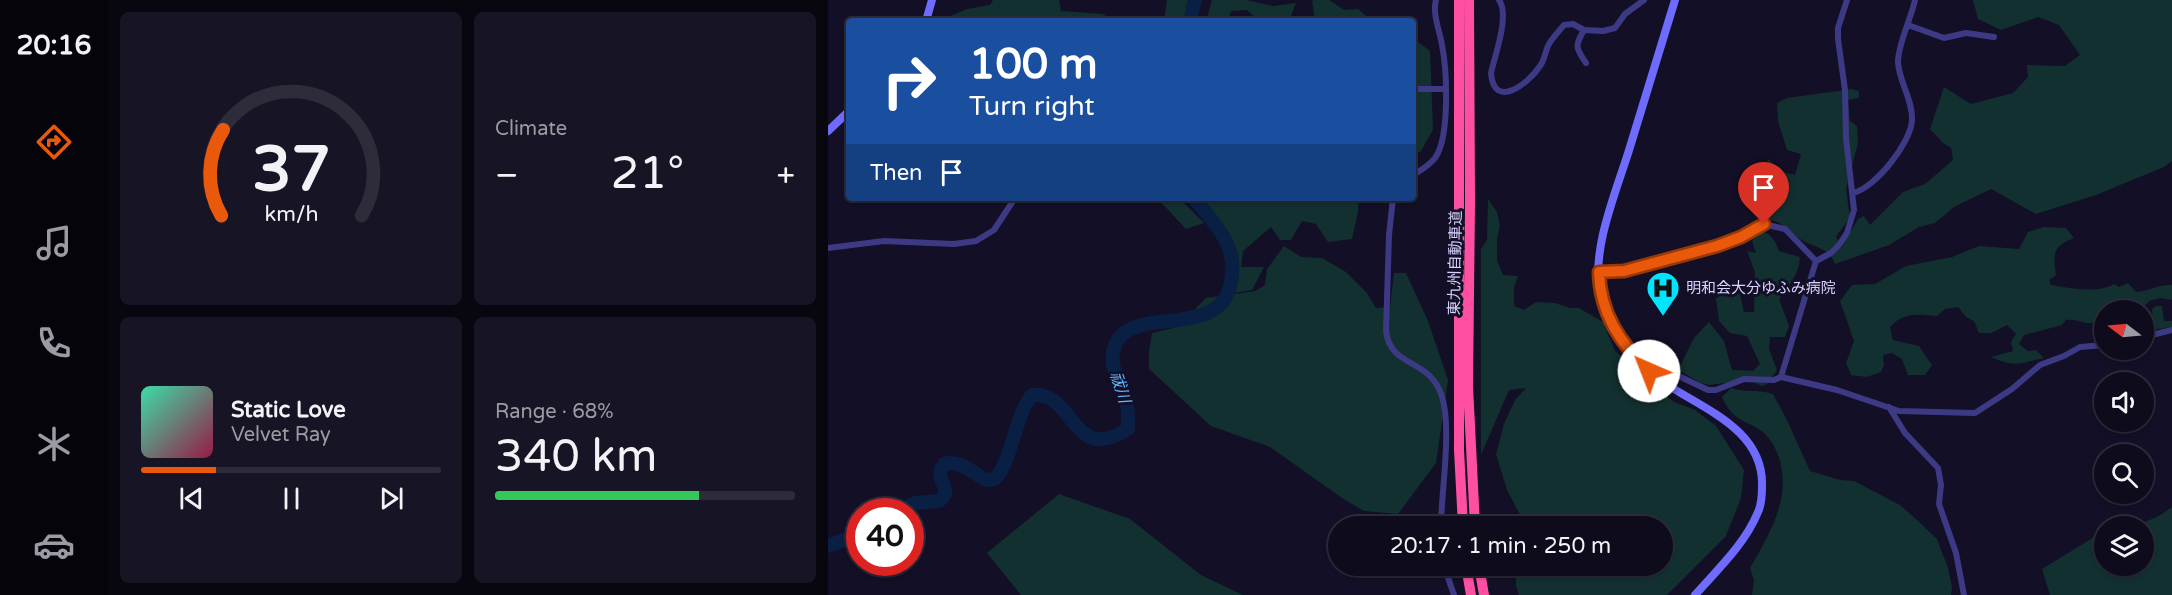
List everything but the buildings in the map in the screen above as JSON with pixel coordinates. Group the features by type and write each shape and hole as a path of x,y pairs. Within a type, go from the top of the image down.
{"highway":[{"name":"東九州自動車道","path":"1459,0 1459,450 1462,516"},
{"name":"東九州自動車道","path":"1469,0 1468,386 1474,516"},
{"path":"1468,576 1471,595"},
{"path":"1481,576 1484,595"}],"street":[{"path":"927,18 932,0"},
{"path":"1416,173 1427,167 1435,158 1441,146 1444,129 1445,65 1435,11 1436,0"},
{"path":"1499,0 1503,6 1503,15 1491,73 1496,89 1503,93 1512,91 1538,69 1550,42 1564,25 1573,24 1584,30 1610,30 1615,28 1625,14 1644,0"},
{"path":"1675,0 1608,217 1599,272 1602,301 1614,330 1629,350 1654,375 1738,431 1751,445 1760,466 1762,495 1760,509 1753,523 1738,547 1695,595"},
{"path":"1781,377 1816,261 1831,253 1847,233 1854,210 1845,138 1845,90 1838,39 1838,28 1847,0"},
{"path":"1853,193 1862,191 1886,168 1910,131 1912,114 1898,61 1899,50 1915,0"},
{"path":"1908,25 1944,38 1966,33 1994,37"},
{"path":"1584,30 1577,44 1577,50 1586,63"},
{"path":"1416,89 1445,90"},
{"path":"828,131 846,114"},
{"path":"828,248 884,241 954,244 976,241 994,230 1014,201"},
{"path":"1393,201 1389,235 1387,343 1394,353 1430,375 1442,395 1445,472 1442,516"},
{"path":"1599,272 1630,269 1717,246 1741,237 1764,224 1785,229 1816,261"},
{"path":"2154,334 2172,330"},
{"path":"1654,375 1666,370 1708,390 1716,390 1744,379 1774,380 1781,377 1837,390 1899,411 1975,413 2012,389 2040,365 2080,347 2094,346"},
{"path":"1889,407 1905,433 1938,468 1941,485 1939,504 1956,553 1964,595"},
{"path":"1447,576 1454,595"}],"green space":[{"path":"993,0 1059,0 1061,11 1103,14 1110,18 946,18 967,9 990,5"},
{"path":"1167,0 1189,0 1185,18 1164,18"},
{"path":"1212,0 1246,0 1273,6 1296,3 1290,18 1256,18 1247,10 1231,11 1229,18 1207,18"},
{"path":"1329,0 1344,10 1358,9 1368,18 1315,18 1312,1"},
{"path":"1973,0 2172,0 2172,161 2164,167 2096,195 2036,214 1991,189 1954,207 1935,223 1919,227 1889,245 1835,264 1825,251 1800,239 1781,224 1767,219 1755,199 1768,159 1783,172 1795,175 1801,154 1787,150 1778,121 1777,103 1787,98 1852,89 1859,91 1859,98 1848,100 1850,121 1857,126 1858,143 1846,189 1850,218 1836,236 1841,249 1858,219 1864,216 1870,225 1903,192 1925,184 1953,160 1951,148 1930,129 1944,87 1971,104 2013,93 2028,77 2027,65 2065,66 2080,55 2059,25 2038,17 2001,30 1978,19"},
{"path":"1416,40 1430,51 1433,130 1421,151 1416,154"},
{"path":"1488,199 1497,212 1500,226 1497,239 1497,260 1503,275 1518,276 1514,288 1514,306 1524,310 1536,302 1555,303 1570,308 1579,308 1603,322 1615,351 1674,402 1695,410 1716,426 1744,470 1741,498 1726,536 1667,595 1519,595 1516,576 1673,576 1673,516 1521,516 1507,490 1496,454 1504,424 1515,400 1526,388 1509,390 1481,455 1481,249 1487,240"},
{"path":"1160,201 1182,201 1204,223 1186,229"},
{"path":"1202,201 1359,201 1352,239 1328,242 1316,224 1302,221 1291,240 1280,240 1271,227 1243,251 1241,267 1264,267 1252,290 1221,295 1236,259 1217,217"},
{"path":"2043,227 2066,228 2074,238 2061,244 2056,252 2054,261 2056,275 2049,280 2051,285 2092,290 2114,284 2119,287 2128,283 2136,292 2172,285 2172,300 2161,298 2094,300 2094,322 2066,320 2062,325 2024,335 2019,344 2028,351 2036,350 2044,358 2017,364 1991,357 2013,351 2011,342 2016,334 2007,325 1991,333 1979,333 1974,321 1966,317 1958,307 1945,309 1937,316 1906,316 1890,327 1893,340 1919,346 1932,365 1925,375 1908,375 1902,359 1892,353 1883,355 1884,365 1881,372 1867,377 1851,375 1846,363 1854,341 1840,301 1852,285 1875,284 1906,266 1952,257 1979,246 2019,249 2028,232"},
{"path":"1761,231 1773,238 1779,251 1800,257 1796,274 1779,299 1789,326 1785,337 1770,337 1769,349 1777,370 1767,384 1762,386 1748,380 1709,385 1701,383 1678,370 1694,338 1709,322 1724,341 1732,370 1753,371 1760,364 1747,336 1730,333 1719,321 1716,299 1731,283 1738,285 1744,312 1754,312 1755,272 1747,251 1756,253 1752,241"},
{"path":"1284,246 1301,257 1322,258 1346,272 1367,293 1376,308 1390,307 1394,273 1406,273 1428,321 1448,380 1436,463 1398,514 1364,511 1270,447 1211,426 1149,369 1152,333 1177,327 1206,298 1255,291 1265,285 1267,269"},
{"path":"2162,306 2164,321 2172,321 2172,327 2154,330 2154,308"},
{"path":"1731,388 1773,394 1810,471 1840,480 1854,481 1900,505 1917,520 1937,539 1948,568 1952,587 1951,595 1752,595 1754,580 1750,568 1777,514 1783,485 1782,470 1777,452 1768,437 1735,416 1726,405 1722,397"},
{"path":"1059,494 1130,519 1201,575 1243,595 1021,595 987,553"},
{"path":"2172,507 2172,595 2050,595 2042,569 2094,537 2094,576 2154,576 2154,518"}],"waterway":[{"name":"祓川","path":"1191,18 1195,0"},
{"name":"祓川","path":"924,502 939,501 943,497 945,490 940,471 944,464 955,463 986,480 995,479 1006,461 1022,413 1032,395 1046,397 1058,404 1084,433 1095,439 1109,438 1128,429 1127,404 1114,367 1115,345 1124,333 1138,326 1192,318 1209,312 1222,302 1230,286 1232,260 1229,249 1218,228 1196,201"},
{"name":"祓川","path":"828,546 846,539"}],"place":[{"name":"明和会大分ゆふみ病院","path":"1663,317"}],"route":[{"path":"1649,371 1636,359 1614,330 1602,301 1599,272 1624,271 1717,246 1741,237 1764,224"}]}
